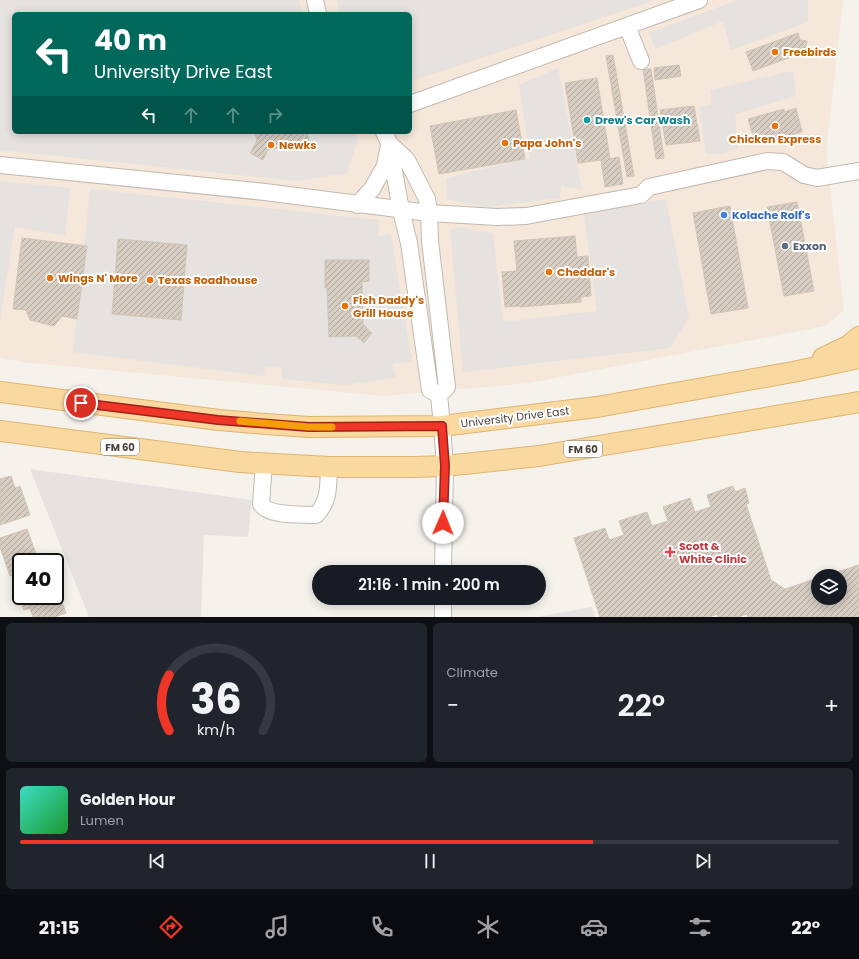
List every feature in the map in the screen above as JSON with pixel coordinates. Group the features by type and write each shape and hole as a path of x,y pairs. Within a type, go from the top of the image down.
{"main road":[{"path":"793,372 842,349 859,337"},
{"name":"University Drive East","path":"0,392 218,420 266,424 309,427 442,426 597,407 793,372 859,358"},
{"name":"FM 60","path":"0,431 240,462 329,467 445,466 539,456 859,402"}],"street":[{"path":"315,0 318,12"},
{"path":"412,103 699,0"},
{"path":"627,26 641,61"},
{"path":"357,205 372,189 385,166 386,137"},
{"path":"386,137 401,210 410,243 430,390 439,395"},
{"path":"386,137 407,160 427,199 430,213 430,241 447,387 439,395"},
{"path":"0,165 251,190 401,210 497,217 526,216 641,195 649,187 767,162 783,162 804,176 817,178 859,171"},
{"path":"439,395 445,466 443,565"},
{"path":"264,463 262,504 264,508 270,512 280,513 316,514 321,510 327,500 329,467"},
{"path":"443,605 443,617"}],"shaded area":[{"path":"0,0 843,0 826,152 844,310 825,326 529,383 384,396 30,363 0,358"},
{"path":"0,0 299,0 302,12 12,12 12,134 355,134 358,139 347,173 298,181 0,150"},
{"path":"337,0 655,0 414,80 412,79 412,12 340,12"},
{"path":"738,0 808,0 808,22 731,50 723,21 656,49 649,33"},
{"path":"558,68 582,190 561,186 560,198 485,207 447,199 446,178 530,158 519,85"},
{"path":"793,71 796,96 735,114 738,149 721,154 706,154 699,108 712,104 710,90"},
{"path":"0,181 70,188 65,235 15,227 0,320"},
{"path":"90,189 379,220 378,236 391,234 412,361 392,364 396,377 345,385 283,379 281,368 265,366 264,376 73,352"},
{"path":"666,199 689,317 670,348 463,372 450,230 460,227 480,232 493,233 503,322 597,311 584,215"},
{"path":"30,469 252,500 248,537 204,535 201,617 89,617"},
{"path":"592,607 595,617 537,617"}],"building":[{"name":"Freebirds","path":"798,33 800,40 807,41 805,52 753,71 746,52"},
{"path":"613,55 634,176 627,177 606,56"},
{"path":"679,65 681,76 655,80 654,68"},
{"path":"643,69 651,69 664,158 656,159"},
{"name":"Drew's Car Wash","path":"597,78 610,159 619,157 623,184 605,187 601,160 578,163 565,83"},
{"name":"Drew's Car Wash","path":"694,106 700,141 666,145 660,110"},
{"name":"Chicken Express","path":"796,108 802,132 756,145 748,119 784,109 784,112"},
{"path":"516,110 525,159 439,174 430,126"},
{"name":"Newks","path":"255,134 307,134 309,141 268,150 263,160 250,153 257,141"},
{"path":"797,202 814,291 784,296 767,207"},
{"path":"730,206 748,308 711,314 693,213"},
{"name":"Cheddar's","path":"575,236 577,257 588,256 591,296 581,297 581,302 505,307 502,272 517,271 514,241"},
{"name":"Wings N' More","path":"22,238 87,246 77,319 62,316 54,326 30,320 26,310 13,309"},
{"name":"Texas Roadhouse","path":"118,239 187,245 181,320 112,314"},
{"name":"Fish Daddy's Grill House","path":"325,260 369,260 369,281 362,282 363,324 372,333 364,343 356,336 329,337 327,288 325,288"},
{"path":"11,476 15,488 20,486 30,515 0,525 0,479"},
{"name":"Scott & White Clinic","path":"733,486 735,492 745,488 749,503 746,504 771,580 785,589 811,580 811,605 847,605 846,569 859,565 859,617 748,617 747,614 738,617 718,617 717,614 709,617 600,617 574,538 605,528 609,540 624,535 619,521 647,512 652,526 668,521 663,507 690,498 695,512 710,507 712,511 707,495"},
{"path":"27,529 36,553 12,553 12,575 10,576 0,547 0,538"},
{"path":"22,605 63,605 66,613 55,617 33,617 30,608 24,610"}],"slow traffic":[{"path":"240,421 309,427 332,427"}],"place":[{"name":"Freebirds","path":"775,52"},
{"name":"Drew's Car Wash","path":"587,120"},
{"name":"Chicken Express","path":"775,126"},
{"name":"Papa John's","path":"505,143"},
{"name":"Newks","path":"271,145"},
{"name":"Kolache Rolf's","path":"724,215"},
{"name":"Exxon","path":"785,246"},
{"name":"Cheddar's","path":"549,272"},
{"name":"Wings N' More","path":"50,278"},
{"name":"Texas Roadhouse","path":"150,280"},
{"name":"Fish Daddy's Grill House","path":"345,306"},
{"name":"Scott & White Clinic","path":"670,552"}],"route":[{"path":"81,403 218,420 309,427 442,426 445,466 443,523"}]}
